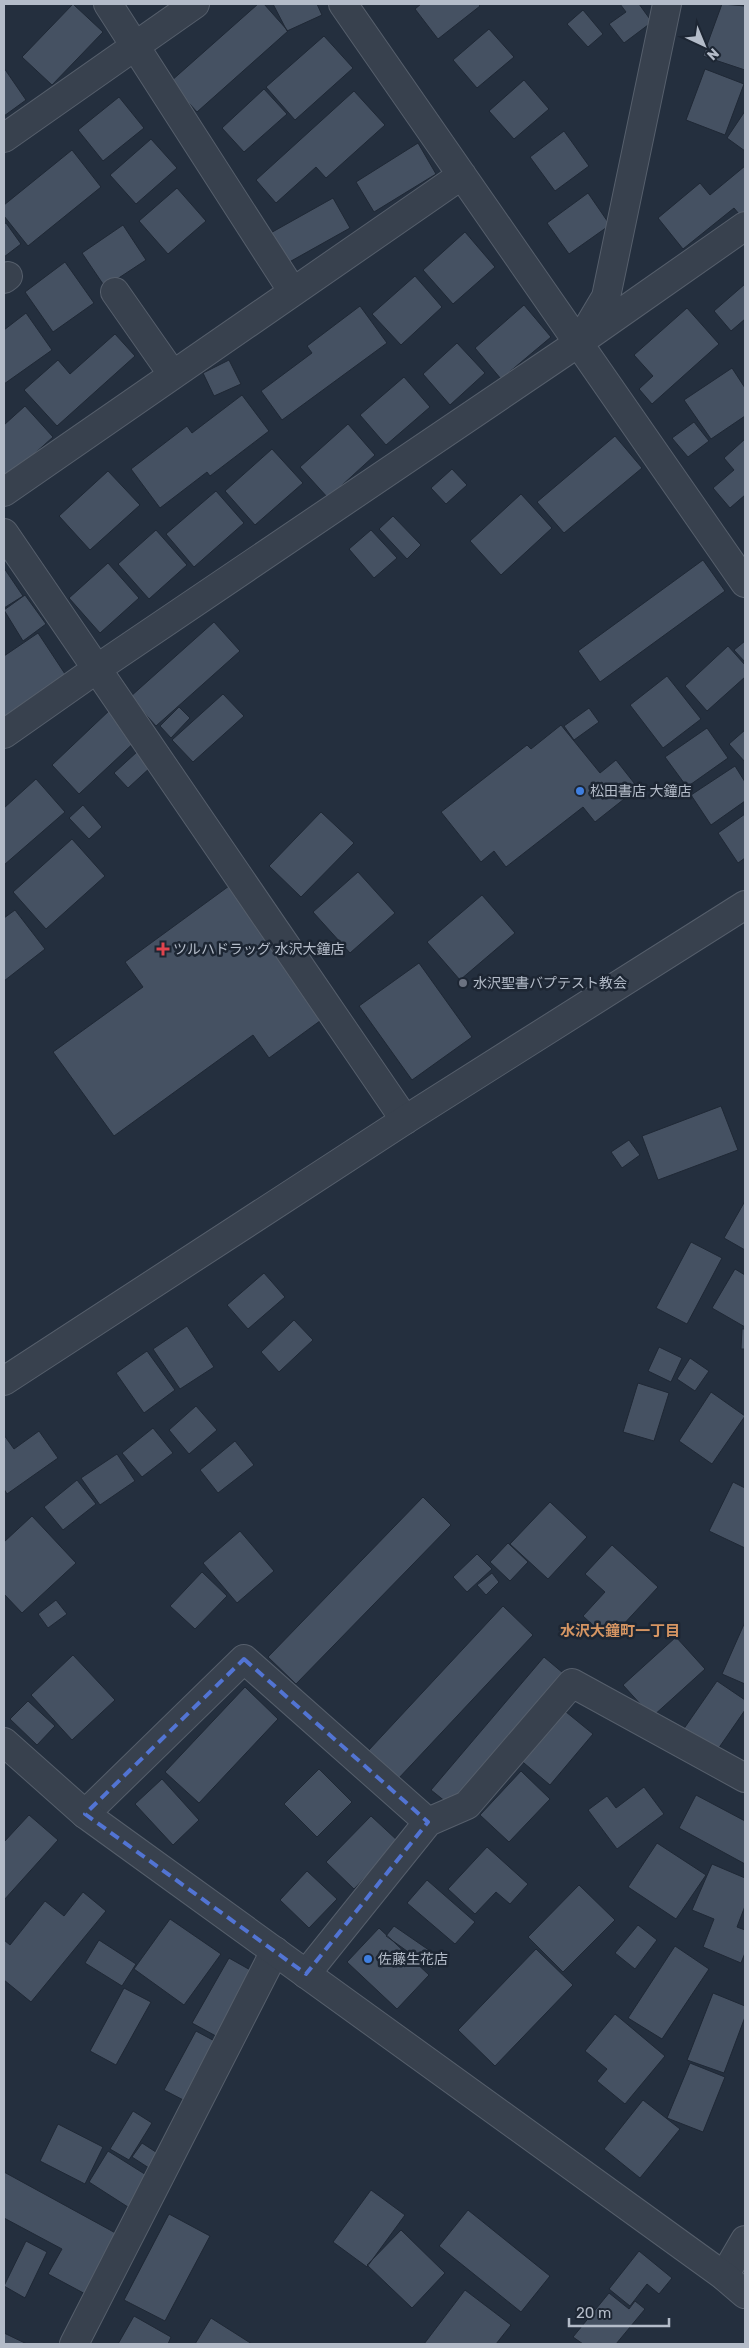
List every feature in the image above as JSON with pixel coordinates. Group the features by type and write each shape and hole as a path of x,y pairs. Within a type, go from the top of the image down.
{"street":[{"path":"108,4 136,45 292,292"},
{"path":"4,138 195,4"},
{"path":"343,4 745,583"},
{"path":"578,343 606,297 667,4"},
{"path":"4,492 462,176"},
{"path":"4,734 98,668 578,343 741,238"},
{"path":"116,292 173,375"},
{"path":"4,533 405,1120"},
{"path":"4,1381 405,1120 745,906"},
{"path":"84,1814 244,1659 428,1822"},
{"path":"306,1974 428,1822 467,1805 572,1684 745,1778"},
{"path":"4,1742 14,1754 84,1814 724,2276 745,2294"},
{"path":"74,2344 276,1951"},
{"path":"724,2276 745,2240"}],"highlighted area":[{"path":"244,1659 428,1822 306,1974 85,1814"}],"building":[{"path":"73,4 103,32 52,85 22,57"},
{"path":"258,4 264,4 288,31 197,112 170,82"},
{"path":"273,4 317,4 322,15 287,31"},
{"path":"421,4 478,4 480,6 438,39 415,9"},
{"path":"620,4 639,4 652,22 624,43 609,24 626,12"},
{"path":"722,4 745,6 745,70 703,56"},
{"path":"583,10 603,34 588,47 567,24"},
{"path":"489,29 514,57 477,88 453,60"},
{"path":"324,36 353,68 295,120 266,87"},
{"path":"4,68 26,100 4,116"},
{"path":"705,69 744,84 725,135 686,120"},
{"path":"524,80 549,109 514,139 489,111"},
{"path":"264,89 287,114 244,152 222,128"},
{"path":"354,91 385,125 326,178 316,167 276,203 256,180"},
{"path":"119,97 144,128 103,161 78,130"},
{"path":"745,111 745,151 727,138"},
{"path":"564,131 589,166 555,191 530,157"},
{"path":"151,139 177,168 136,204 110,175"},
{"path":"418,143 436,174 374,212 356,182"},
{"path":"72,150 101,187 28,246 4,216 4,205"},
{"path":"745,166 744,220 734,208 683,249 658,218 700,183 710,195"},
{"path":"177,188 206,221 168,254 139,221"},
{"path":"588,193 610,225 569,254 547,223"},
{"path":"333,198 350,228 284,265 267,235"},
{"path":"6,223 21,244 4,257 4,224"},
{"path":"123,225 146,260 105,287 82,253"},
{"path":"465,232 495,267 453,304 423,270"},
{"path":"65,262 94,303 53,332 25,292"},
{"path":"415,276 442,307 401,345 372,314"},
{"path":"745,284 745,319 731,331 714,311"},
{"path":"524,305 551,337 501,379 475,348"},
{"path":"360,306 387,343 282,420 261,391 312,353 307,346"},
{"path":"687,308 719,344 652,404 639,389 653,376 634,355"},
{"path":"26,313 52,350 4,384 4,330"},
{"path":"115,334 135,356 57,426 24,390 58,360 70,374"},
{"path":"457,343 485,373 450,405 423,374"},
{"path":"229,360 241,384 214,396 203,373"},
{"path":"732,368 745,388 745,416 711,439 684,400"},
{"path":"404,377 430,407 386,445 360,415"},
{"path":"242,395 269,431 210,476 207,472 160,508 131,469 187,426 192,433"},
{"path":"25,406 53,437 4,481 4,425"},
{"path":"694,422 709,441 688,457 672,438"},
{"path":"348,424 375,455 328,498 300,467"},
{"path":"615,436 642,468 564,533 537,502"},
{"path":"745,439 745,495 730,508 713,488 734,470 724,458"},
{"path":"272,449 303,483 255,525 225,491"},
{"path":"452,469 467,485 446,504 431,488"},
{"path":"108,471 140,505 90,550 59,516"},
{"path":"216,491 244,523 194,567 166,534"},
{"path":"521,494 552,528 501,575 470,541"},
{"path":"393,516 421,545 407,559 379,529"},
{"path":"156,530 187,565 149,599 118,564"},
{"path":"371,530 397,558 374,578 349,549"},
{"path":"703,560 725,591 600,682 578,651"},
{"path":"108,563 139,598 100,633 69,598"},
{"path":"4,568 23,596 4,608"},
{"path":"25,595 46,624 23,641 4,610"},
{"path":"214,622 240,651 156,726 130,697"},
{"path":"38,633 69,680 4,724 4,656"},
{"path":"745,641 745,662 734,650"},
{"path":"728,646 745,665 745,677 707,711 685,686"},
{"path":"667,676 701,719 663,748 630,705"},
{"path":"223,694 244,716 193,762 172,740"},
{"path":"179,707 190,718 171,738 160,726"},
{"path":"112,708 139,738 79,794 52,765"},
{"path":"589,708 599,722 574,740 564,726"},
{"path":"561,725 600,773 616,760 638,788 595,822 583,807 506,867 494,851 481,862 441,812 527,745 531,749"},
{"path":"707,728 728,758 687,787 665,757"},
{"path":"745,730 745,762 729,744"},
{"path":"138,751 152,766 128,788 114,773"},
{"path":"735,766 745,782 745,801 711,825 691,795"},
{"path":"36,779 65,812 4,865 4,808"},
{"path":"83,805 102,827 89,839 69,818"},
{"path":"321,812 354,843 301,897 269,866"},
{"path":"745,814 745,858 738,863 718,833"},
{"path":"72,839 105,876 46,929 13,892"},
{"path":"358,872 395,913 350,953 313,912"},
{"path":"229,886 324,1018 269,1058 253,1035 114,1136 53,1052 143,987 125,962"},
{"path":"482,895 515,933 460,980 427,942"},
{"path":"15,910 45,949 4,981 4,918"},
{"path":"419,963 472,1037 412,1080 359,1006"},
{"path":"721,1106 738,1150 658,1180 642,1136"},
{"path":"629,1140 640,1155 622,1168 611,1152"},
{"path":"745,1201 745,1250 724,1238"},
{"path":"691,1242 722,1258 687,1324 656,1308"},
{"path":"735,1269 745,1275 745,1327 712,1308"},
{"path":"264,1273 285,1297 248,1329 227,1305"},
{"path":"294,1320 313,1340 279,1372 261,1352"},
{"path":"187,1326 214,1367 180,1389 153,1349"},
{"path":"742,1329 745,1329 745,1349 741,1349"},
{"path":"659,1347 682,1358 671,1382 648,1371"},
{"path":"147,1351 175,1390 144,1413 116,1373"},
{"path":"690,1358 709,1371 695,1391 677,1379"},
{"path":"638,1383 669,1393 654,1441 623,1432"},
{"path":"711,1392 745,1416 712,1464 679,1441"},
{"path":"196,1406 217,1430 189,1454 169,1430"},
{"path":"153,1428 173,1453 142,1477 122,1453"},
{"path":"39,1431 58,1458 7,1494 4,1489 4,1435 14,1449"},
{"path":"235,1441 254,1465 218,1493 200,1470"},
{"path":"117,1454 135,1481 100,1505 81,1478"},
{"path":"77,1480 96,1504 63,1530 44,1507"},
{"path":"733,1482 745,1488 745,1548 709,1531"},
{"path":"423,1497 451,1525 296,1684 268,1657"},
{"path":"550,1502 587,1537 548,1579 510,1544"},
{"path":"32,1516 76,1563 22,1613 4,1594 4,1542"},
{"path":"240,1531 274,1571 237,1603 203,1563"},
{"path":"508,1543 528,1562 510,1581 490,1562"},
{"path":"612,1545 658,1587 609,1640 583,1616 605,1592 585,1574"},
{"path":"477,1554 492,1569 467,1592 453,1577"},
{"path":"202,1572 227,1596 195,1629 170,1606"},
{"path":"492,1573 499,1582 486,1595 477,1585"},
{"path":"56,1600 67,1614 48,1628 38,1614"},
{"path":"503,1606 533,1635 398,1779 368,1751"},
{"path":"745,1622 745,1684 722,1674"},
{"path":"676,1637 705,1669 652,1717 623,1685"},
{"path":"73,1655 115,1700 72,1740 31,1695"},
{"path":"544,1657 563,1673 451,1806 431,1790"},
{"path":"717,1681 745,1700 745,1710 716,1752 683,1730"},
{"path":"245,1687 278,1719 199,1803 165,1772"},
{"path":"28,1701 55,1726 37,1745 10,1719"},
{"path":"560,1707 593,1734 550,1785 518,1758"},
{"path":"319,1769 352,1802 317,1837 284,1804"},
{"path":"521,1771 550,1799 509,1842 480,1815"},
{"path":"162,1779 199,1820 173,1845 135,1804"},
{"path":"644,1787 664,1814 617,1849 588,1810 607,1796 616,1808"},
{"path":"696,1795 745,1821 745,1864 679,1828"},
{"path":"29,1815 58,1840 4,1900 4,1842"},
{"path":"371,1816 399,1842 354,1889 326,1862"},
{"path":"657,1843 706,1875 676,1919 628,1887"},
{"path":"487,1847 528,1884 510,1904 496,1892 475,1914 448,1889"},
{"path":"712,1864 745,1878 745,1906 737,1927 745,1930 745,1953 741,1963 703,1947 714,1919 692,1910"},
{"path":"307,1871 337,1899 309,1928 280,1900"},
{"path":"427,1880 475,1922 455,1944 407,1903"},
{"path":"579,1885 615,1920 563,1972 528,1937"},
{"path":"83,1892 106,1911 31,2002 4,1980 4,1940 10,1945 45,1901 64,1916"},
{"path":"170,1919 221,1954 184,2005 134,1969"},
{"path":"638,1925 657,1940 635,1969 615,1953"},
{"path":"394,1926 439,1957 432,1969 386,1936"},
{"path":"379,1928 429,1975 397,2009 347,1962"},
{"path":"99,1940 136,1964 122,1986 85,1963"},
{"path":"675,1946 709,1969 662,2039 628,2018"},
{"path":"536,1949 573,1985 495,2066 458,2030"},
{"path":"229,1958 261,1976 225,2041 192,2023"},
{"path":"124,1988 151,2002 116,2065 90,2051"},
{"path":"713,1993 745,2006 745,2017 724,2073 687,2060"},
{"path":"615,2014 665,2056 625,2104 597,2081 607,2069 585,2051"},
{"path":"196,2031 222,2045 191,2104 164,2090"},
{"path":"690,2063 725,2077 703,2132 667,2118"},
{"path":"643,2100 680,2129 640,2178 604,2149"},
{"path":"133,2111 152,2123 129,2160 110,2149"},
{"path":"58,2124 103,2147 85,2184 40,2161"},
{"path":"142,2143 162,2156 152,2170 132,2157"},
{"path":"108,2151 151,2178 131,2209 89,2182"},
{"path":"4,2172 121,2236 89,2296 48,2274 62,2249 4,2218"},
{"path":"371,2190 405,2215 367,2267 333,2242"},
{"path":"468,2210 550,2276 521,2312 439,2246"},
{"path":"169,2214 210,2236 165,2321 124,2300"},
{"path":"401,2230 445,2273 412,2308 367,2265"},
{"path":"26,2241 47,2252 25,2298 4,2286"},
{"path":"639,2251 672,2278 659,2294 647,2284 630,2306 609,2289"},
{"path":"465,2290 511,2325 496,2344 424,2344"},
{"path":"609,2293 629,2309 635,2301 645,2309 616,2344 583,2344 573,2337"},
{"path":"134,2316 171,2337 168,2344 118,2344"},
{"path":"211,2318 252,2344 195,2344"},
{"path":"4,2333 27,2344 4,2344"}],"place":[{"name":"松田書店 大鐘店","path":"580,791"},
{"name":"ツルハドラッグ 水沢大鐘店","path":"163,949"},
{"name":"水沢聖書バプテスト教会","path":"463,983"},
{"name":"佐藤生花店","path":"368,1959"}],"district":[{"name":"水沢大鐘町一丁目","path":"620,1631"}]}
